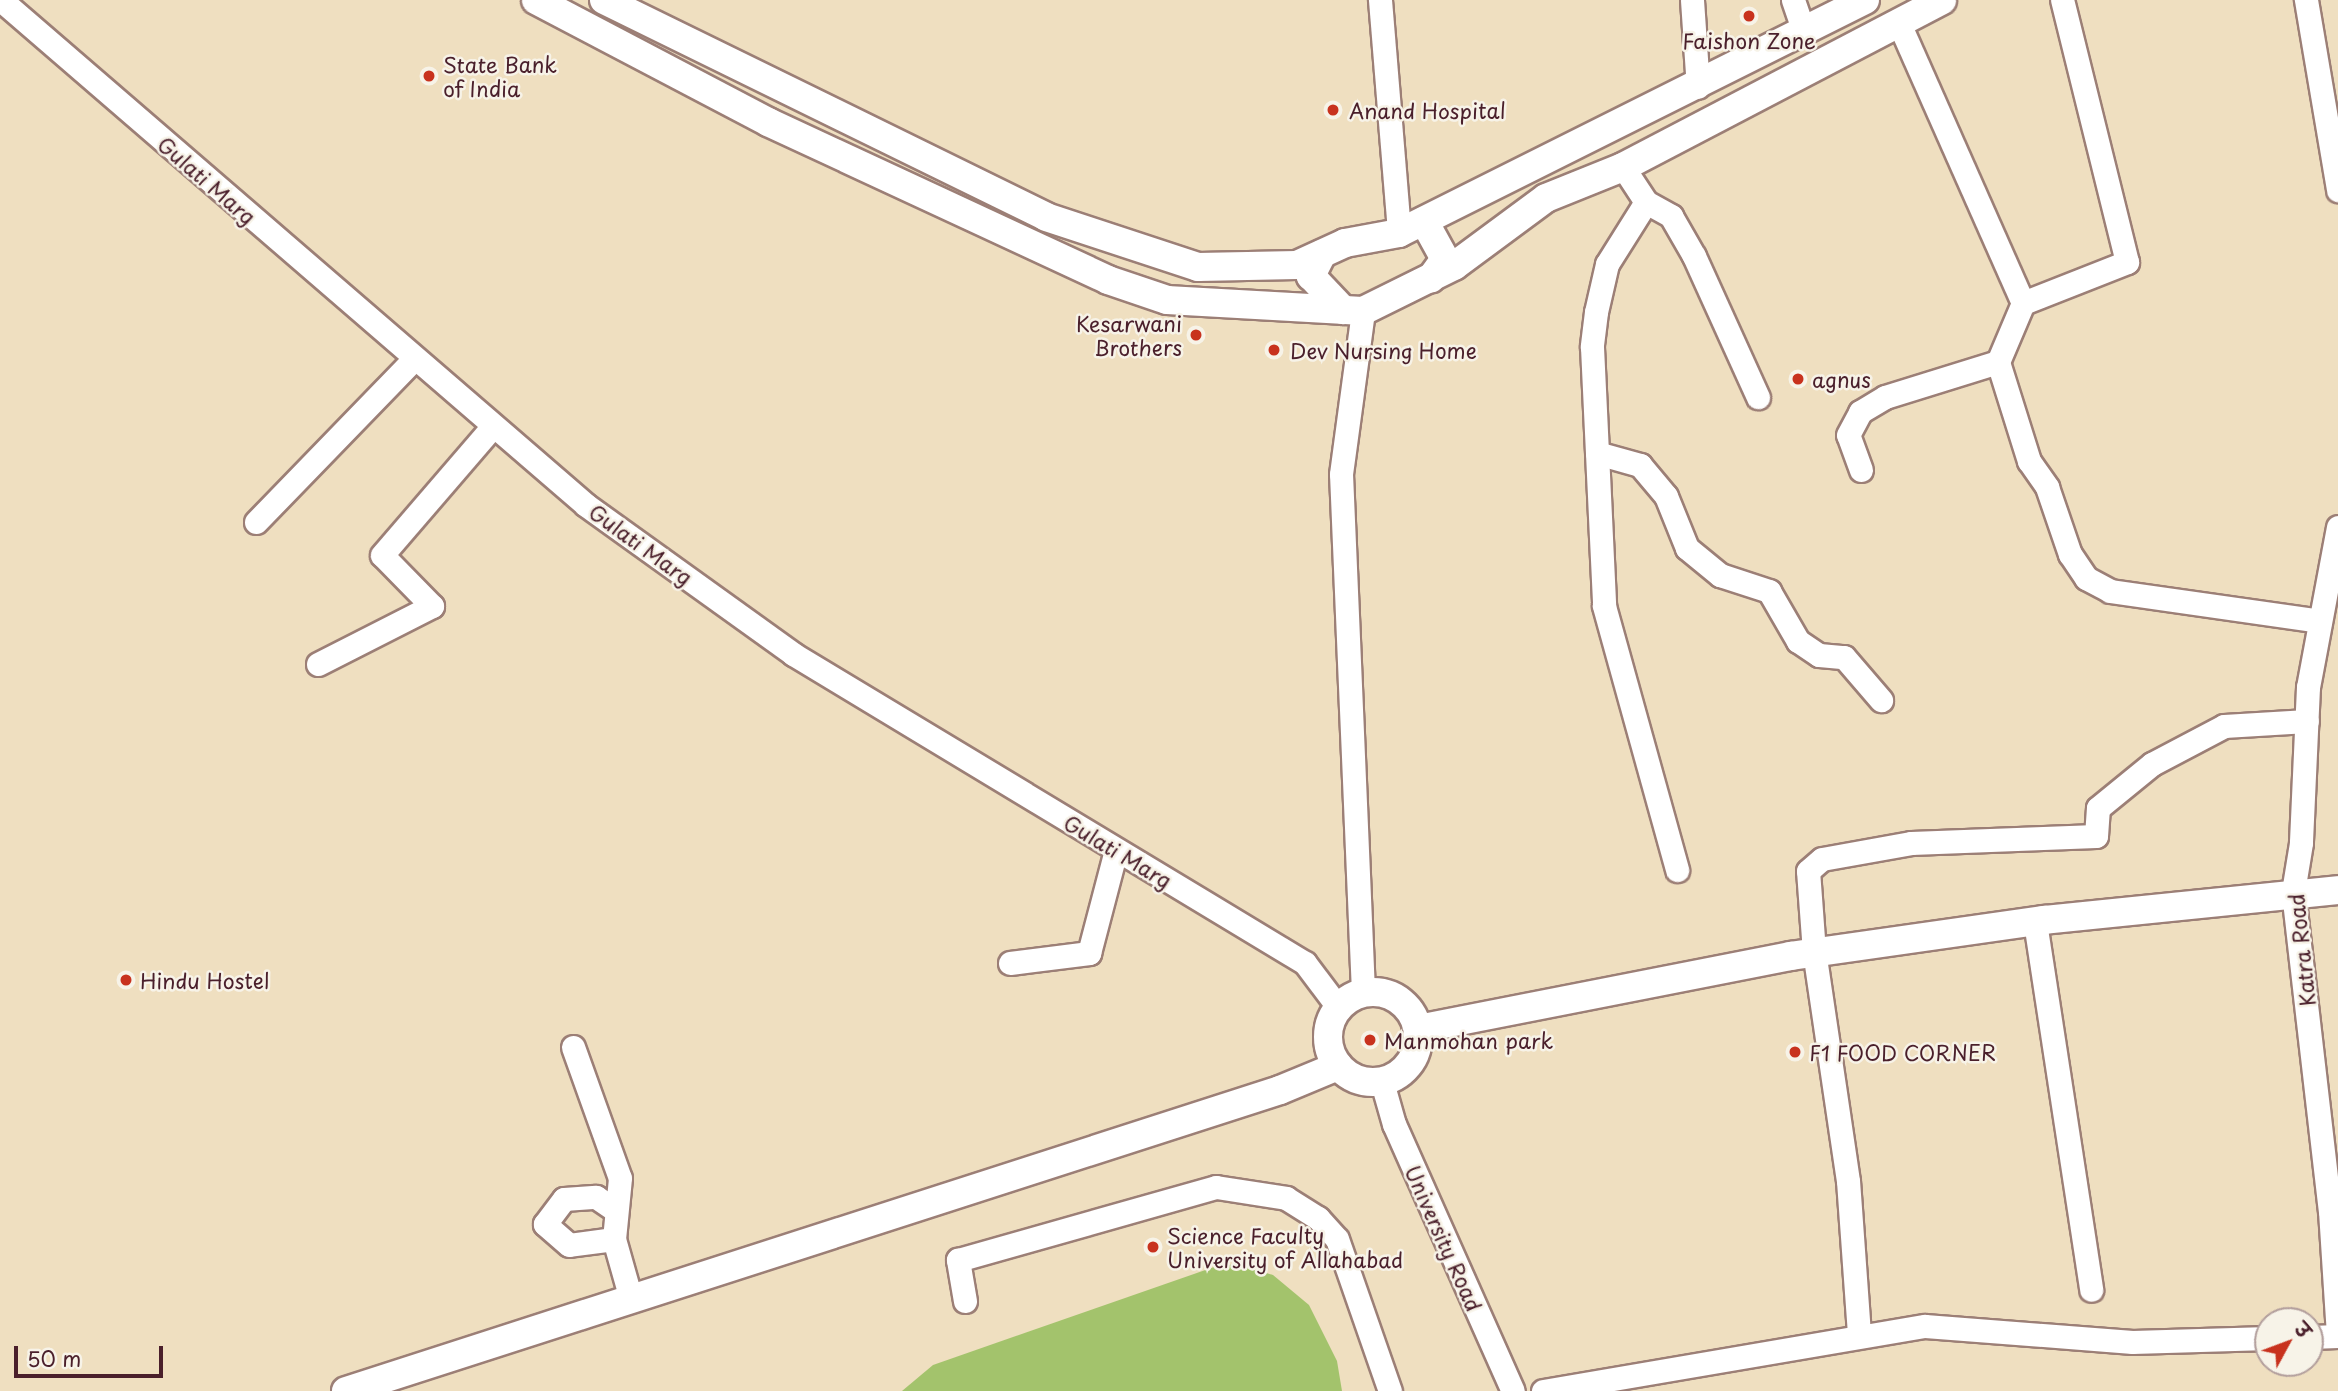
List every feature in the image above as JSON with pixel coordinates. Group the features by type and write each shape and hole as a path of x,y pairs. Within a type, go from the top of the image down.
{"main road":[{"path":"536,0 768,122 1108,279 1167,300 1353,311 1454,266 1546,198 1623,167 1942,0"},
{"path":"604,0 1046,217 1198,267 1297,265 1345,243 1411,227 1698,87 1865,0"},
{"path":"1411,227 1445,259 1432,278"},
{"path":"1322,254 1311,275 1353,311"},
{"path":"1418,1029 1814,952 2035,922 2293,892 2338,890"},
{"path":"1363,992 1398,999 1411,1012 1418,1029 1418,1046 1411,1063 1382,1082 1357,1080 1338,1066 1327,1037 1338,1007 1363,992"},
{"path":"346,1391 1280,1090 1338,1066"}],"street":[{"name":"Gulati Marg","path":"1,0 586,505 793,654 1305,963 1338,1007"},
{"path":"1380,0 1411,227"},
{"path":"1692,0 1698,87"},
{"path":"1793,0 1804,32"},
{"path":"2022,303 2127,262 2062,0"},
{"path":"2306,0 2338,190"},
{"path":"1898,21 2022,303 1998,362 2029,461 2048,487 2070,554 2086,578 2110,591 2320,621"},
{"path":"1623,167 1646,202 1671,216 1689,246 1758,397"},
{"path":"1646,202 1607,264 1596,312 1592,347 1604,607 1677,870"},
{"path":"1353,311 1340,474 1363,992"},
{"path":"256,522 415,358"},
{"path":"1861,470 1848,435 1860,412 1896,393 1998,362"},
{"path":"318,664 432,606 382,555 493,426"},
{"path":"1597,453 1640,465 1666,496 1687,548 1720,575 1769,591 1798,641 1819,655 1844,657 1881,700"},
{"name":"Katra Road","path":"2337,539 2320,621 2306,721 2301,843 2293,892 2330,1211 2338,1335"},
{"path":"1859,1335 1849,1181 1814,952 1808,871 1822,859 1911,843 2096,836 2098,808 2152,764 2224,726 2306,721"},
{"path":"1010,963 1089,953 1116,850"},
{"path":"2035,922 2091,1290"},
{"path":"1046,959 1076,975"},
{"path":"573,1047 621,1178 615,1210 614,1239 631,1299"},
{"name":"University Road","path":"1382,1082 1394,1124 1513,1391"},
{"path":"965,1301 958,1260 1216,1187 1286,1198 1318,1218 1337,1238 1390,1391"},
{"path":"614,1239 569,1245 545,1224 564,1199 596,1197 615,1210"},
{"path":"1543,1391 1924,1326 2132,1342 2254,1338"}],"green space":[{"path":"1236,1264 1273,1275 1309,1305 1337,1361 1342,1391 902,1391 933,1365 1214,1267"}],"place":[{"name":"Faishon Zone","path":"1749,16"},
{"name":"State Bank of India","path":"429,76"},
{"name":"Anand Hospital","path":"1333,110"},
{"name":"Kesarwani Brothers","path":"1196,335"},
{"name":"Dev Nursing Home","path":"1274,350"},
{"name":"agnus","path":"1798,379"},
{"name":"Hindu Hostel","path":"126,980"},
{"name":"Manmohan park","path":"1370,1040"},
{"name":"F1 FOOD CORNER","path":"1795,1052"},
{"name":"Science Faculty University of Allahabad","path":"1153,1247"}]}
